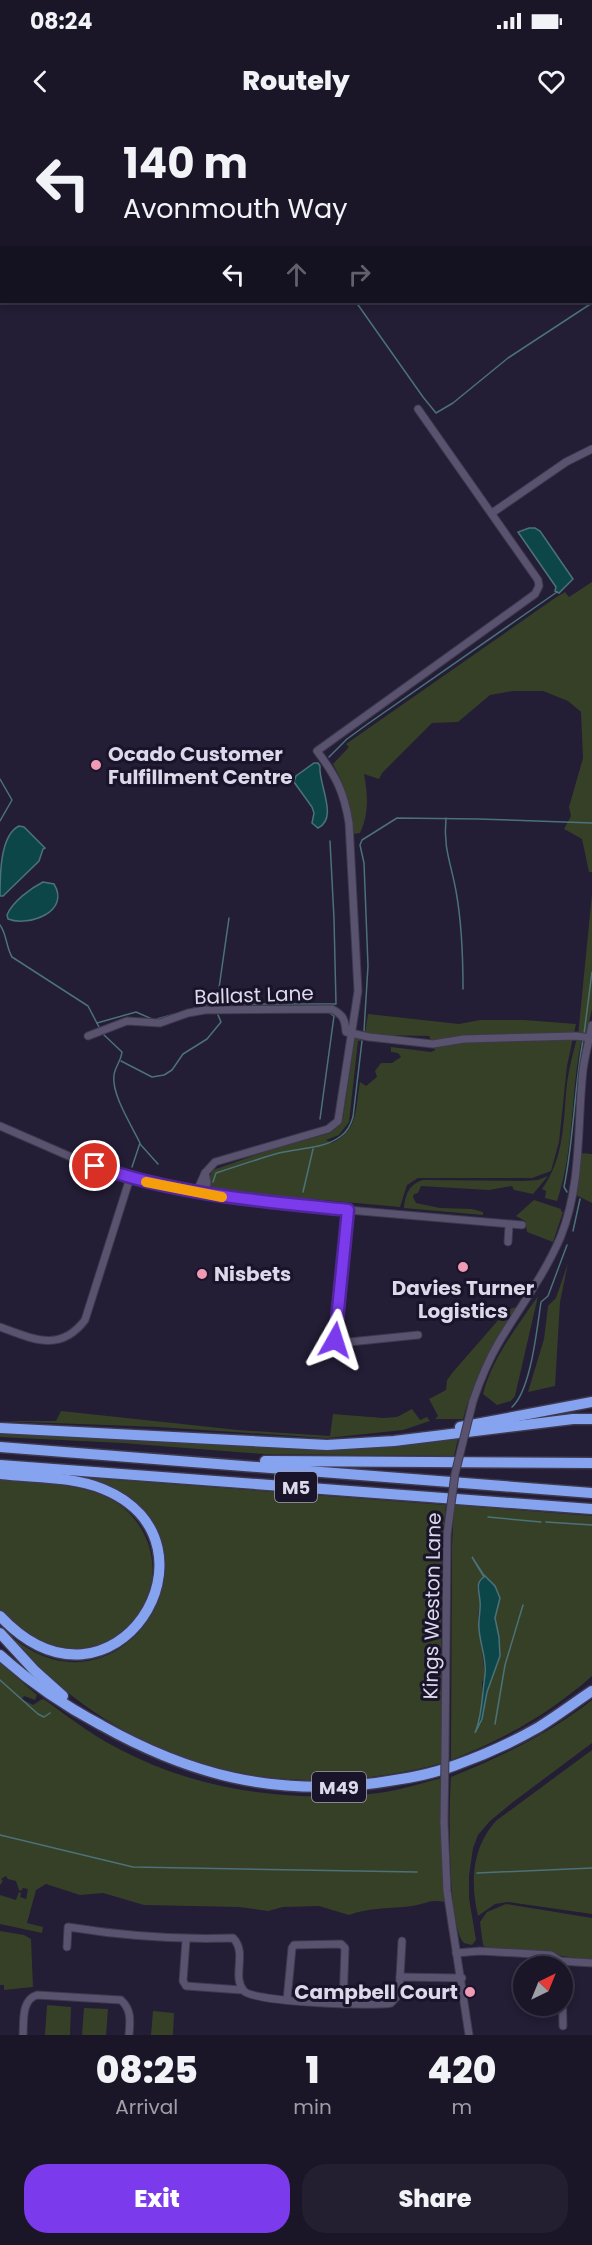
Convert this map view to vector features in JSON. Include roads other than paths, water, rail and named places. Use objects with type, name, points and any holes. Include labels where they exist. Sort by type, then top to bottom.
[{"type":"highway","points":[[394,1441],[592,1402]]},
{"type":"highway","name":"M5","points":[[0,1428],[170,1435],[293,1445],[394,1441],[573,1419],[592,1419]]},
{"type":"highway","name":"M5","points":[[0,1447],[592,1493]]},
{"type":"highway","points":[[199,1461],[592,1463]]},
{"type":"highway","name":"M5","points":[[0,1465],[592,1509]]},
{"type":"highway","points":[[0,1474],[80,1482],[116,1495],[138,1513],[150,1529],[159,1565],[156,1593],[144,1618],[121,1640],[101,1650],[71,1654],[44,1648],[19,1634],[0,1616]]},
{"type":"highway","points":[[0,1633],[34,1670],[99,1724]]},
{"type":"highway","name":"M49","points":[[0,1655],[64,1704],[130,1742],[173,1761],[220,1775],[269,1785],[341,1787],[406,1779],[455,1766],[541,1726],[573,1704],[592,1685]]},
{"type":"highway","points":[[573,1704],[592,1692]]},
{"type":"street","points":[[196,1193],[210,1166],[220,1160],[328,1129],[338,1121],[358,991],[349,823],[338,779],[317,751],[535,594],[539,586],[538,580],[418,409]]},
{"type":"street","points":[[492,513],[566,462],[592,449]]},
{"type":"street","name":"Ballast Lane","points":[[88,1036],[127,1021],[160,1023],[196,1011],[233,1008],[332,1009],[342,1015],[346,1032],[352,1033]]},
{"type":"street","name":"Kings Weston Lane","points":[[469,2035],[447,1891],[444,1822],[447,1535],[455,1474],[473,1401],[483,1373],[498,1343],[541,1276],[561,1234],[572,1199],[577,1164],[583,1068],[592,1025]]},
{"type":"street","points":[[352,1033],[433,1044],[464,1039],[576,1036],[590,1038]]},
{"type":"street","points":[[0,1126],[78,1160],[130,1178],[196,1193],[348,1210],[522,1225]]},
{"type":"street","points":[[205,1173],[206,1194]]},
{"type":"street","points":[[0,1328],[53,1341],[67,1337],[79,1328],[85,1320],[130,1178]]},
{"type":"street","points":[[335,1340],[348,1210]]},
{"type":"street","points":[[508,1242],[509,1225]]},
{"type":"street","points":[[323,1339],[349,1342],[418,1335]]},
{"type":"street","points":[[67,1947],[68,1927],[117,1935],[186,1940],[232,1938],[240,1949],[239,1982],[242,1990]]},
{"type":"street","points":[[186,1940],[183,1981],[186,1986],[242,1990],[248,1994],[287,2000],[343,2004],[391,2003],[399,1994],[402,1941]]},
{"type":"street","points":[[287,2000],[294,1945],[341,1944],[345,1948],[343,2004]]},
{"type":"street","points":[[456,1953],[480,1951],[552,1956]]},
{"type":"street","points":[[573,1964],[592,1963]]},
{"type":"street","points":[[400,1977],[462,1978]]},
{"type":"street","points":[[23,2035],[25,2007],[36,1995],[121,2000],[130,2014],[129,2035]]},
{"type":"street","points":[[563,2016],[563,2026]]},
{"type":"waterway","points":[[357,303],[436,413],[453,403],[508,358],[592,303]]},
{"type":"waterway","points":[[329,757],[347,739],[369,723],[557,592]]},
{"type":"waterway","points":[[0,779],[12,800],[0,821]]},
{"type":"waterway","points":[[364,1031],[368,966],[364,863],[360,845],[362,840],[397,818],[592,823]]},
{"type":"waterway","points":[[446,818],[447,847],[461,928],[463,989]]},
{"type":"waterway","points":[[225,1003],[336,1004],[330,841]]},
{"type":"waterway","points":[[194,1008],[217,1002],[229,918]]},
{"type":"waterway","points":[[0,925],[12,957],[88,1006],[99,1027]]},
{"type":"waterway","points":[[584,1034],[592,972]]},
{"type":"waterway","points":[[97,1023],[136,1012],[152,1019]]},
{"type":"waterway","points":[[320,1119],[334,1016],[328,1012]]},
{"type":"waterway","points":[[157,1019],[175,1014]]},
{"type":"waterway","points":[[121,1061],[152,1077],[164,1075],[172,1070],[183,1054],[207,1039],[221,1022],[218,1015]]},
{"type":"waterway","points":[[103,1034],[122,1052],[114,1083],[127,1119],[140,1143],[132,1167]]},
{"type":"waterway","points":[[567,1192],[564,1187],[583,1040]]},
{"type":"waterway","points":[[213,1182],[216,1173],[279,1153],[327,1143],[343,1134],[353,1117],[362,1041]]},
{"type":"waterway","points":[[140,1144],[158,1164]]},
{"type":"waterway","points":[[303,1192],[313,1149]]},
{"type":"waterway","points":[[573,1231],[580,1199]]},
{"type":"waterway","points":[[512,1407],[519,1399],[528,1373],[541,1302],[548,1296],[567,1245]]},
{"type":"waterway","points":[[488,1517],[541,1522]]},
{"type":"waterway","points":[[546,1522],[592,1525]]},
{"type":"waterway","points":[[495,1724],[505,1665],[523,1605]]},
{"type":"waterway","points":[[0,1680],[38,1714],[44,1717],[50,1713]]},
{"type":"waterway","points":[[0,1835],[133,1867],[417,1872]]},
{"type":"waterway","points":[[477,1873],[592,1868]]},
{"type":"place","name":"Ocado Customer Fulfillment Centre","points":[[96,765]]},
{"type":"place","name":"Davies Turner Logistics","points":[[463,1267]]},
{"type":"place","name":"Nisbets","points":[[202,1274]]},
{"type":"place","name":"Campbell Court","points":[[470,1992]]}]
